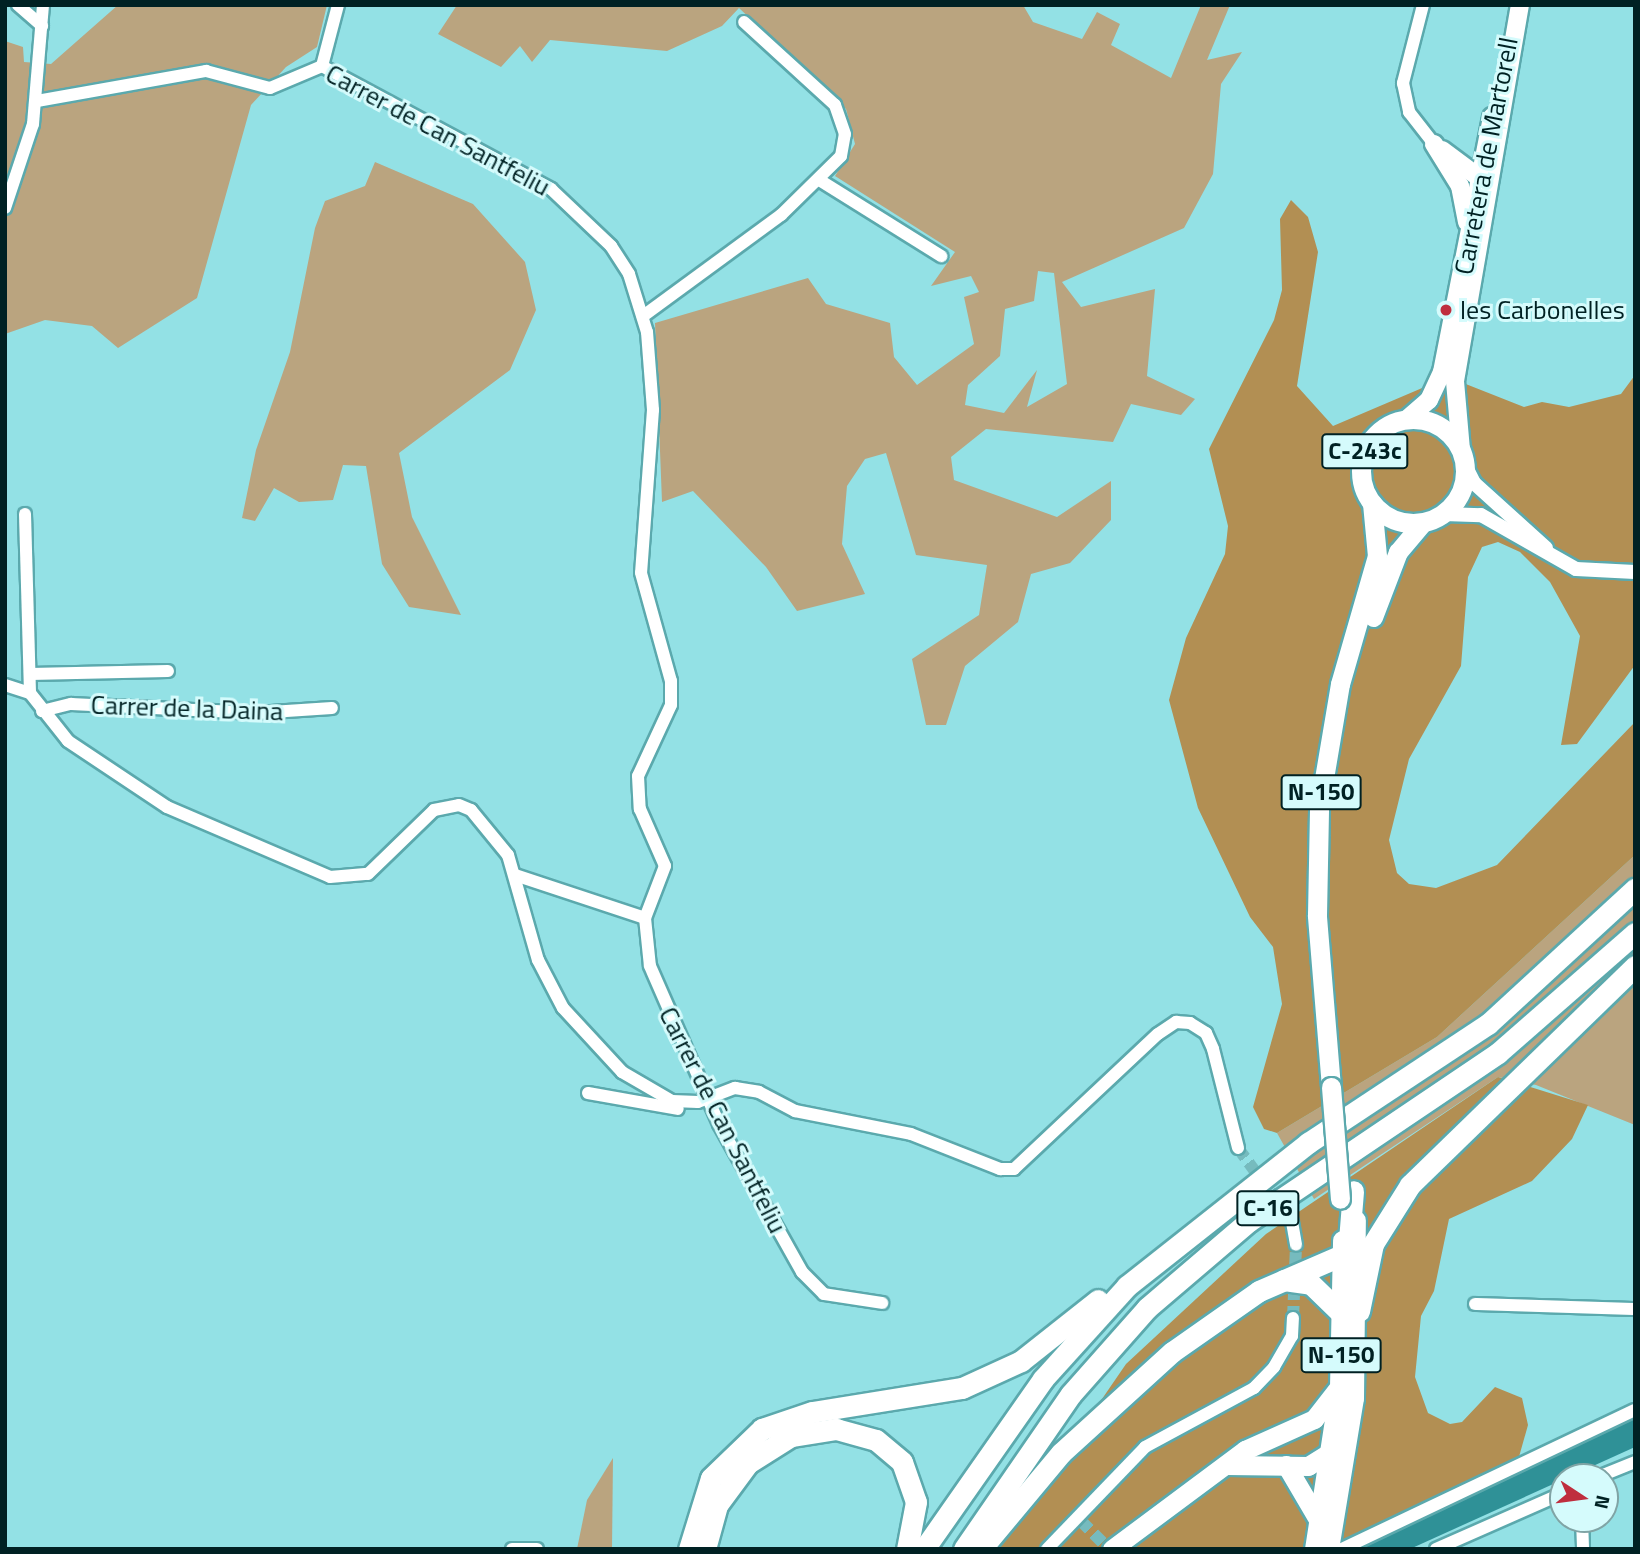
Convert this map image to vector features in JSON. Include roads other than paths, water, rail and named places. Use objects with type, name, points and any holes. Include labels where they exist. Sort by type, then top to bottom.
[{"type":"highway","name":"C-16","points":[[924,1549],[1043,1379],[1167,1250],[1308,1143],[1488,1024],[1635,889]]},
{"type":"highway","name":"C-16","points":[[964,1549],[1063,1405],[1147,1308],[1249,1221],[1498,1053],[1635,933]]},
{"type":"highway","points":[[1282,1280],[1311,1283],[1350,1312],[1373,1244],[1410,1185],[1635,966]]},
{"type":"highway","points":[[981,1549],[1107,1408],[1172,1352],[1282,1280],[1342,1255],[1349,1240],[1347,1195]]},
{"type":"highway","points":[[689,1549],[711,1478],[762,1429],[812,1412],[929,1396],[993,1376],[1167,1250]]},
{"type":"highway","points":[[705,1549],[717,1505],[748,1463],[791,1436],[836,1429],[876,1440],[902,1462],[916,1502],[907,1549]]},
{"type":"main road","name":"Carretera de Martorell","points":[[1407,419],[1429,400],[1442,372],[1489,134],[1520,5]]},
{"type":"main road","name":"Carretera de Martorell","points":[[1463,458],[1455,381],[1487,210],[1520,5]]},
{"type":"main road","points":[[1455,160],[1476,152],[1489,134]]},
{"type":"main road","points":[[1434,144],[1455,160],[1481,173],[1487,210]]},
{"type":"main road","points":[[1434,144],[1460,186],[1467,240]]},
{"type":"main road","name":"C-243c","points":[[1422,523],[1396,521],[1371,503],[1362,480],[1366,448],[1383,428],[1407,419],[1442,427],[1463,458],[1463,489],[1444,514]]},
{"type":"main road","name":"N-150","points":[[1337,1084],[1319,963],[1317,837],[1337,697],[1377,556],[1371,503]]},
{"type":"main road","points":[[1422,523],[1444,514]]},
{"type":"main road","name":"N-150","points":[[1325,1542],[1339,1499],[1350,1312],[1347,1195],[1337,1084],[1328,892],[1337,756],[1351,684],[1389,572],[1422,523]]},
{"type":"main road","name":"N-150","points":[[1342,1255],[1350,1312]]},
{"type":"main road","points":[[1112,1549],[1224,1466],[1322,1413],[1347,1392]]},
{"type":"main road","points":[[1325,1542],[1332,1454],[1347,1392]]},
{"type":"main road","points":[[1289,1432],[1311,1435],[1332,1454],[1339,1499]]},
{"type":"main road","points":[[1224,1466],[1320,1464],[1332,1454]]},
{"type":"main road","points":[[1286,1465],[1325,1542]]},
{"type":"street","points":[[18,5],[42,26]]},
{"type":"street","points":[[5,208],[37,101],[43,5]]},
{"type":"street","points":[[322,66],[338,5]]},
{"type":"street","points":[[1423,5],[1403,83],[1409,112],[1434,144]]},
{"type":"street","points":[[643,316],[821,181],[841,156],[840,113],[744,22]]},
{"type":"street","name":"Carrer de Can Santfeliu","points":[[37,101],[206,71],[270,88],[322,66],[551,188],[611,246],[643,316],[653,410],[641,573],[672,696],[638,776],[640,809],[665,866],[645,918],[660,998],[708,1097],[812,1284],[824,1294],[882,1303]]},
{"type":"street","points":[[821,181],[941,256]]},
{"type":"street","name":"C-243c","points":[[1463,458],[1474,483],[1543,543],[1551,559]]},
{"type":"street","points":[[25,514],[30,693],[68,741],[167,807],[330,877],[368,874],[434,810],[459,805],[494,834],[515,875],[538,961],[563,1008],[622,1072],[688,1104]]},
{"type":"street","points":[[1444,514],[1481,515],[1551,559],[1576,569],[1635,572]]},
{"type":"street","points":[[30,674],[168,671]]},
{"type":"street","points":[[5,685],[30,693]]},
{"type":"street","name":"Carrer de la Daina","points":[[43,711],[71,704],[256,713],[332,708]]},
{"type":"street","points":[[515,875],[645,918]]},
{"type":"street","points":[[588,1093],[678,1109],[735,1088],[759,1092],[795,1111],[911,1134],[1000,1169],[1014,1169],[1165,1029],[1190,1023],[1206,1033],[1213,1049],[1238,1147]]},
{"type":"street","points":[[1292,1222],[1296,1245]]},
{"type":"street","points":[[1475,1304],[1635,1309]]},
{"type":"street","points":[[1047,1549],[1145,1447],[1254,1388],[1274,1367],[1292,1336],[1293,1318]]},
{"type":"street","points":[[1325,1542],[1635,1410]]},
{"type":"street","points":[[1436,1549],[1549,1499]]},
{"type":"street","points":[[512,1549],[537,1549]]},
{"type":"water","points":[[1635,1418],[1635,1447],[1600,1463],[1549,1463],[1549,1486],[1410,1549],[1359,1549]]},
{"type":"tunnel","points":[[1238,1148],[1292,1222]]},
{"type":"tunnel","points":[[1293,1318],[1296,1245]]},
{"type":"tunnel","points":[[1081,1521],[1109,1549]]},
{"type":"place","name":"les Carbonelles","points":[[1446,310]]}]
